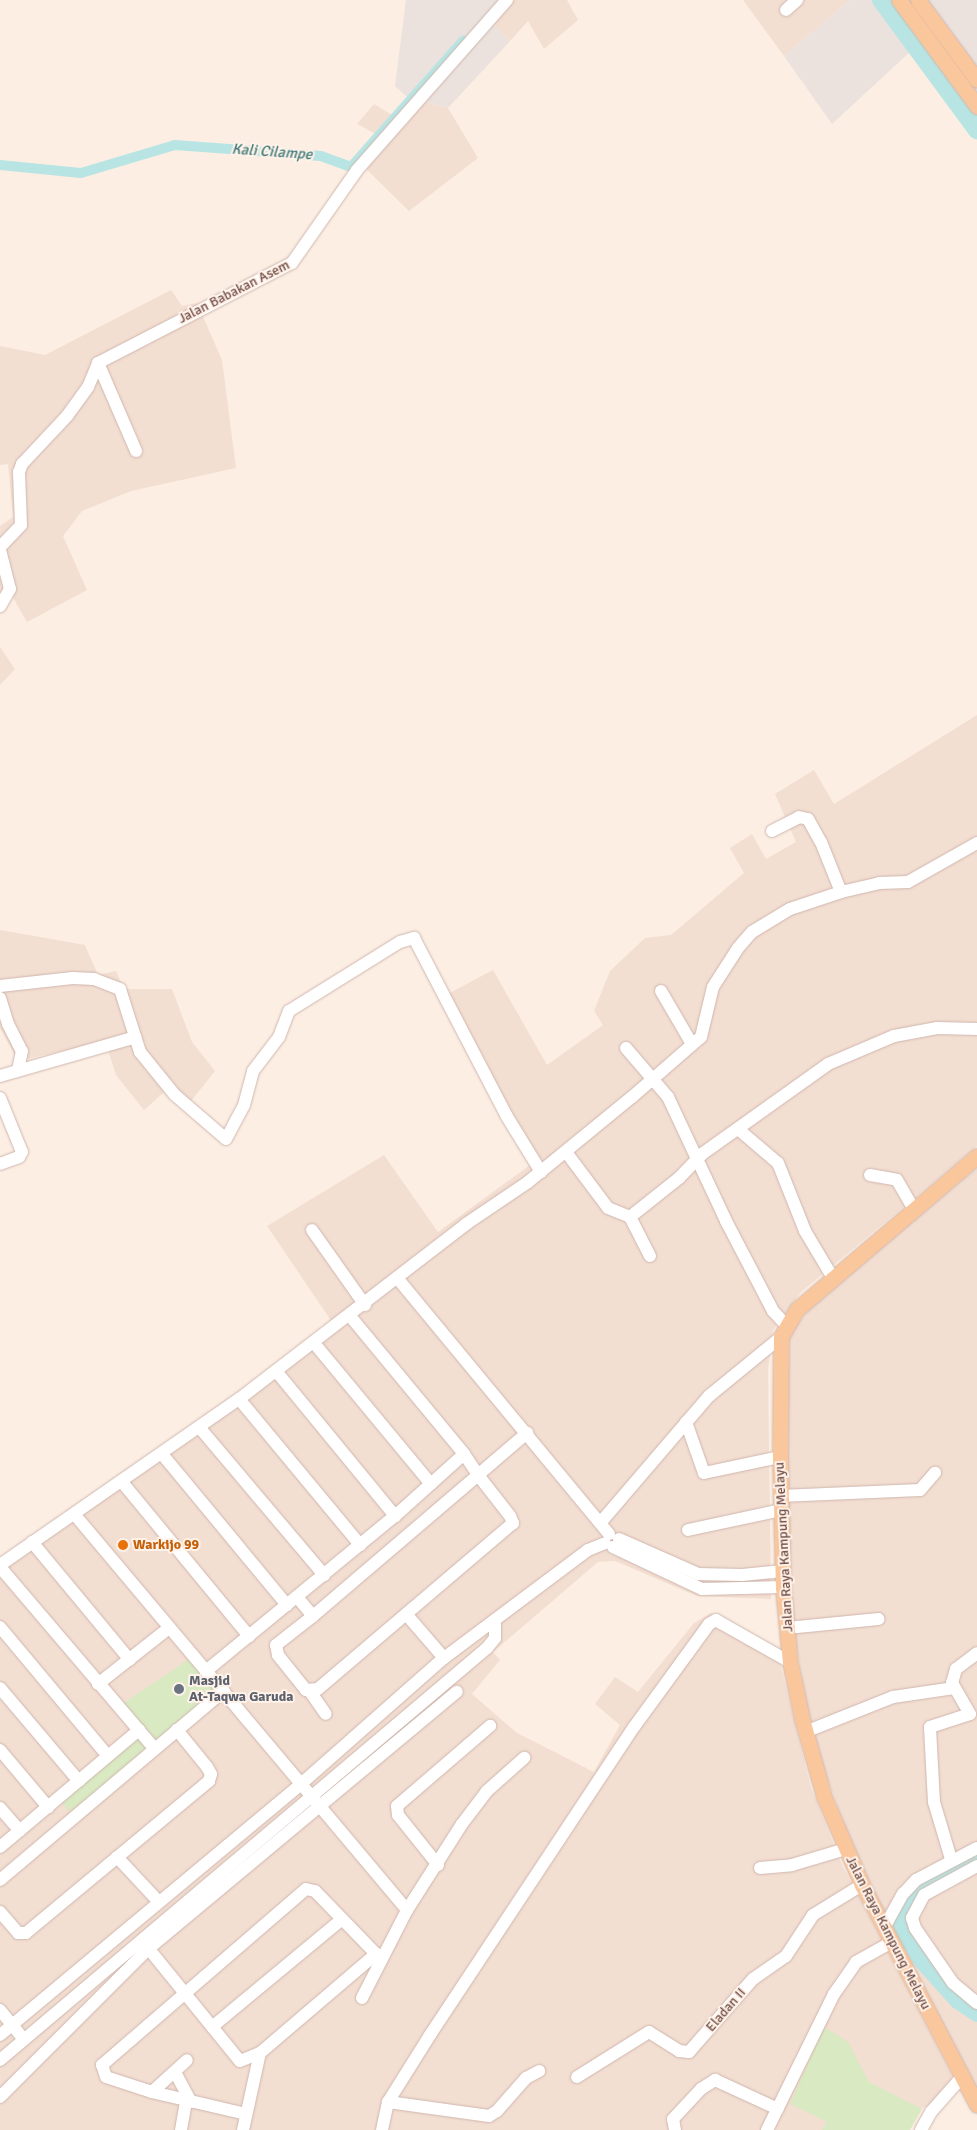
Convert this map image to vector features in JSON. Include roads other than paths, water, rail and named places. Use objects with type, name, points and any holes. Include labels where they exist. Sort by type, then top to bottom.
[{"type":"main road","points":[[899,0],[977,106]]},
{"type":"main road","points":[[918,0],[977,80]]},
{"type":"main road","points":[[784,1331],[796,1309],[977,1156]]},
{"type":"main road","name":"Jalan Raya Kampung Melayu","points":[[784,1331],[780,1457],[783,1587],[790,1662],[805,1732],[824,1797],[862,1885],[977,2105]]},
{"type":"street","name":"Jalan Babakan Asem","points":[[98,363],[292,264],[357,170],[507,0]]},
{"type":"street","points":[[786,10],[797,0]]},
{"type":"street","points":[[98,363],[136,451]]},
{"type":"street","points":[[0,606],[10,589],[0,548],[21,525],[19,472],[22,464],[67,416],[88,387],[98,363]]},
{"type":"street","points":[[772,831],[799,817],[808,819],[821,842],[841,892]]},
{"type":"street","points":[[155,1749],[0,1566],[239,1399],[398,1279],[466,1224],[566,1152],[692,1044],[702,1033],[713,987],[738,948],[752,932],[790,909],[841,892],[880,883],[908,882],[977,843]]},
{"type":"street","points":[[0,986],[73,978],[94,979],[107,983],[124,994],[140,1052],[174,1095],[226,1139],[244,1105],[253,1071],[279,1037],[289,1012],[400,942],[414,938],[506,1115],[540,1172]]},
{"type":"street","points":[[661,990],[692,1044]]},
{"type":"street","points":[[0,998],[8,1024],[22,1051],[18,1070]]},
{"type":"street","points":[[630,1217],[697,1160],[828,1064],[880,1040],[937,1028],[977,1029]]},
{"type":"street","points":[[0,1076],[63,1060],[136,1037]]},
{"type":"street","points":[[601,1522],[709,1396],[784,1331],[697,1160],[668,1097],[626,1048]]},
{"type":"street","points":[[0,1098],[22,1152],[19,1157],[0,1164]]},
{"type":"street","points":[[738,1129],[778,1163],[805,1231],[833,1278]]},
{"type":"street","points":[[566,1152],[608,1208],[630,1217],[650,1256]]},
{"type":"street","points":[[870,1175],[898,1180],[914,1209]]},
{"type":"street","points":[[312,1230],[365,1304]]},
{"type":"street","points":[[398,1279],[601,1522],[612,1541],[702,1588],[783,1587]]},
{"type":"street","points":[[309,1690],[318,1688],[511,1526],[510,1516],[464,1454],[350,1316]]},
{"type":"street","points":[[314,1343],[431,1484]]},
{"type":"street","points":[[276,1371],[394,1516]]},
{"type":"street","points":[[239,1399],[360,1545]]},
{"type":"street","points":[[686,1422],[704,1473],[780,1457]]},
{"type":"street","points":[[199,1427],[324,1575]]},
{"type":"street","points":[[326,1714],[275,1649],[527,1433]]},
{"type":"street","points":[[162,1454],[287,1606]]},
{"type":"street","points":[[206,1671],[360,1545],[464,1454]]},
{"type":"street","points":[[688,1530],[780,1503],[920,1490],[935,1473]]},
{"type":"street","points":[[122,1482],[249,1636]]},
{"type":"street","points":[[75,1515],[169,1628],[302,1782],[316,1802],[407,1910]]},
{"type":"street","points":[[0,2035],[302,1782],[444,1658],[495,1623],[588,1550],[612,1541],[698,1574],[742,1576],[783,1571]]},
{"type":"street","points":[[32,1542],[130,1660]]},
{"type":"street","points":[[297,1597],[313,1616]]},
{"type":"street","points":[[406,1614],[444,1658]]},
{"type":"street","points":[[787,1628],[879,1619]]},
{"type":"street","points":[[382,2130],[388,2102],[599,1779],[709,1624],[713,1620],[721,1623],[790,1662]]},
{"type":"street","points":[[316,1802],[487,1648],[495,1638],[495,1623]]},
{"type":"street","points":[[0,1627],[108,1756]]},
{"type":"street","points":[[98,1684],[169,1628]]},
{"type":"street","points":[[951,1859],[934,1802],[930,1731],[932,1724],[970,1714],[952,1683],[956,1669],[977,1653]]},
{"type":"street","points":[[0,1688],[79,1781]]},
{"type":"street","points":[[805,1732],[893,1697],[954,1688]]},
{"type":"street","points":[[0,1880],[224,1691]]},
{"type":"street","points":[[0,2060],[145,1944],[316,1802],[456,1692]]},
{"type":"street","points":[[438,1864],[398,1815],[397,1806],[490,1726]]},
{"type":"street","points":[[0,1847],[139,1730]]},
{"type":"street","points":[[0,1912],[18,1933],[26,1933],[211,1778],[207,1767],[176,1730]]},
{"type":"street","points":[[0,1750],[48,1807]]},
{"type":"street","points":[[362,1998],[379,1956],[476,1803],[524,1758]]},
{"type":"street","points":[[0,1808],[20,1831]]},
{"type":"street","points":[[760,1868],[792,1865],[846,1849]]},
{"type":"street","points":[[885,1926],[908,1888],[951,1859],[976,1856]]},
{"type":"street","points":[[976,1856],[924,1895],[912,1918],[915,1928],[953,1983],[977,2003]]},
{"type":"street","points":[[116,1857],[158,1901]]},
{"type":"street","name":"Eladan II","points":[[577,2077],[649,2032],[679,2051],[689,2052],[753,1979],[786,1956],[813,1915],[862,1885]]},
{"type":"street","points":[[246,2114],[152,2092],[106,2076],[102,2065],[183,1993],[306,1889],[315,1891],[379,1956]]},
{"type":"street","points":[[212,2026],[342,1919]]},
{"type":"street","points":[[132,1924],[183,1993],[240,2061],[254,2084]]},
{"type":"street","points":[[767,2130],[845,1978],[860,1958],[892,1942]]},
{"type":"street","points":[[0,2097],[145,1944]]},
{"type":"street","points":[[240,2061],[260,2053],[379,1956]]},
{"type":"street","points":[[0,2010],[24,2040]]},
{"type":"street","points":[[243,2130],[260,2053]]},
{"type":"street","points":[[152,2092],[187,2060]]},
{"type":"street","points":[[388,2102],[489,2116],[497,2112],[526,2078],[538,2071]]},
{"type":"street","points":[[175,2072],[189,2102],[181,2130]]},
{"type":"street","points":[[921,2130],[931,2112],[962,2077]]},
{"type":"street","points":[[675,2130],[673,2119],[701,2089],[715,2080],[778,2109]]},
{"type":"waterway","points":[[881,0],[977,130]]},
{"type":"waterway","name":"Kali Cilampe","points":[[0,165],[81,173],[175,145],[321,156],[351,167],[463,41]]},
{"type":"waterway","points":[[977,1857],[948,1867],[906,1902],[899,1922],[922,1960],[958,2000],[977,2013]]},
{"type":"place","name":"Warkijo 99","points":[[123,1545]]},
{"type":"place","name":"Masjid At-Taqwa Garuda","points":[[179,1689]]}]
